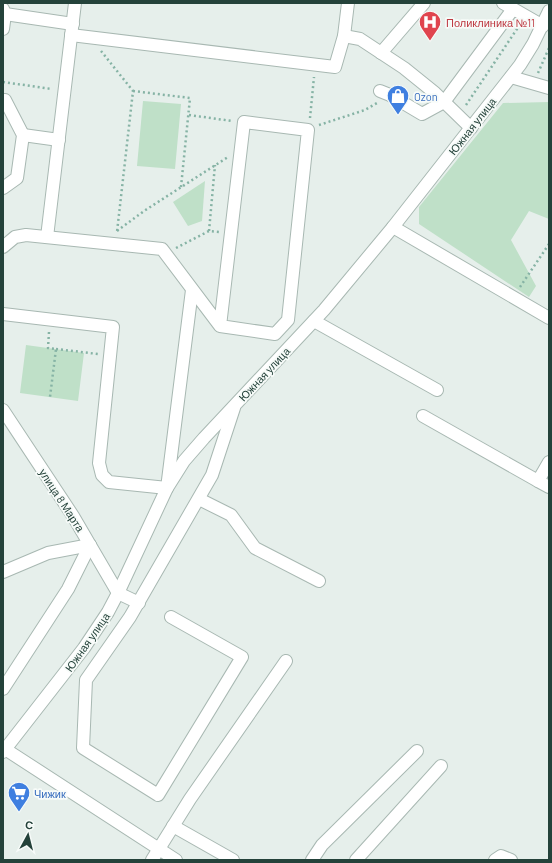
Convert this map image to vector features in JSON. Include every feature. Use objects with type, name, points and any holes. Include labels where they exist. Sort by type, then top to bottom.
[{"type":"street","points":[[47,237],[75,3]]},
{"type":"street","points":[[3,29],[4,11],[72,30],[89,37],[335,67],[344,36],[348,3]]},
{"type":"street","points":[[381,53],[424,3]]},
{"type":"street","points":[[385,93],[422,114],[444,102],[508,6],[542,26]]},
{"type":"street","name":"Южная улица","points":[[4,751],[84,648],[108,612],[167,488],[184,461],[314,321],[393,227],[511,77],[533,44],[549,11]]},
{"type":"street","points":[[344,36],[360,39],[410,73],[435,93],[470,128]]},
{"type":"street","points":[[511,77],[549,88]]},
{"type":"street","points":[[3,100],[5,100],[23,135],[17,178],[3,188]]},
{"type":"street","points":[[3,247],[15,237],[26,235],[162,249],[220,326],[275,334],[288,320],[308,130],[244,122],[220,326]]},
{"type":"street","points":[[23,135],[59,140]]},
{"type":"street","points":[[393,227],[549,318]]},
{"type":"street","points":[[3,314],[113,327],[99,463],[102,475],[109,482],[167,488],[192,290]]},
{"type":"street","points":[[314,321],[437,390]]},
{"type":"street","points":[[171,617],[242,657],[158,795],[83,748],[86,680],[139,603],[199,499],[212,475],[235,405]]},
{"type":"street","name":"улица 8 Марта","points":[[3,410],[73,516],[118,593]]},
{"type":"street","points":[[423,416],[549,487]]},
{"type":"street","points":[[538,481],[549,462]]},
{"type":"street","points":[[199,499],[230,515],[255,548],[319,581]]},
{"type":"street","points":[[3,572],[48,553],[90,545]]},
{"type":"street","points":[[3,689],[68,589],[90,545]]},
{"type":"street","points":[[118,593],[139,603]]},
{"type":"street","points":[[152,860],[190,799],[286,661]]},
{"type":"street","points":[[4,751],[176,860]]},
{"type":"street","points":[[312,860],[322,845],[417,751]]},
{"type":"street","points":[[356,860],[442,766]]},
{"type":"street","points":[[173,826],[232,860]]},
{"type":"street","points":[[495,860],[501,856],[511,860]]},
{"type":"path","points":[[459,116],[525,16]]},
{"type":"path","points":[[89,37],[133,91],[190,98],[181,187]]},
{"type":"path","points":[[533,83],[549,48]]},
{"type":"path","points":[[316,64],[308,130],[327,122],[366,110],[385,93]]},
{"type":"path","points":[[3,82],[65,91]]},
{"type":"path","points":[[115,244],[133,91]]},
{"type":"path","points":[[189,115],[244,122]]},
{"type":"path","points":[[117,231],[144,211],[240,148]]},
{"type":"path","points":[[209,231],[215,165]]},
{"type":"path","points":[[164,253],[209,231],[230,233]]},
{"type":"path","points":[[513,297],[549,244]]},
{"type":"path","points":[[51,320],[48,348],[110,356]]},
{"type":"path","points":[[50,397],[56,349]]},
{"type":"green space","points":[[143,101],[181,104],[175,169],[137,166]]},
{"type":"green space","points":[[549,102],[549,219],[529,211],[511,240],[536,286],[529,297],[419,224],[419,207],[503,103]]},
{"type":"green space","points":[[205,181],[202,221],[188,226],[173,202]]},
{"type":"green space","points":[[26,345],[84,353],[78,401],[20,393]]},
{"type":"place","name":"Поликлиника №11","points":[[430,42]]},
{"type":"place","name":"Ozon","points":[[398,116]]},
{"type":"place","name":"Чижик","points":[[19,812]]}]
